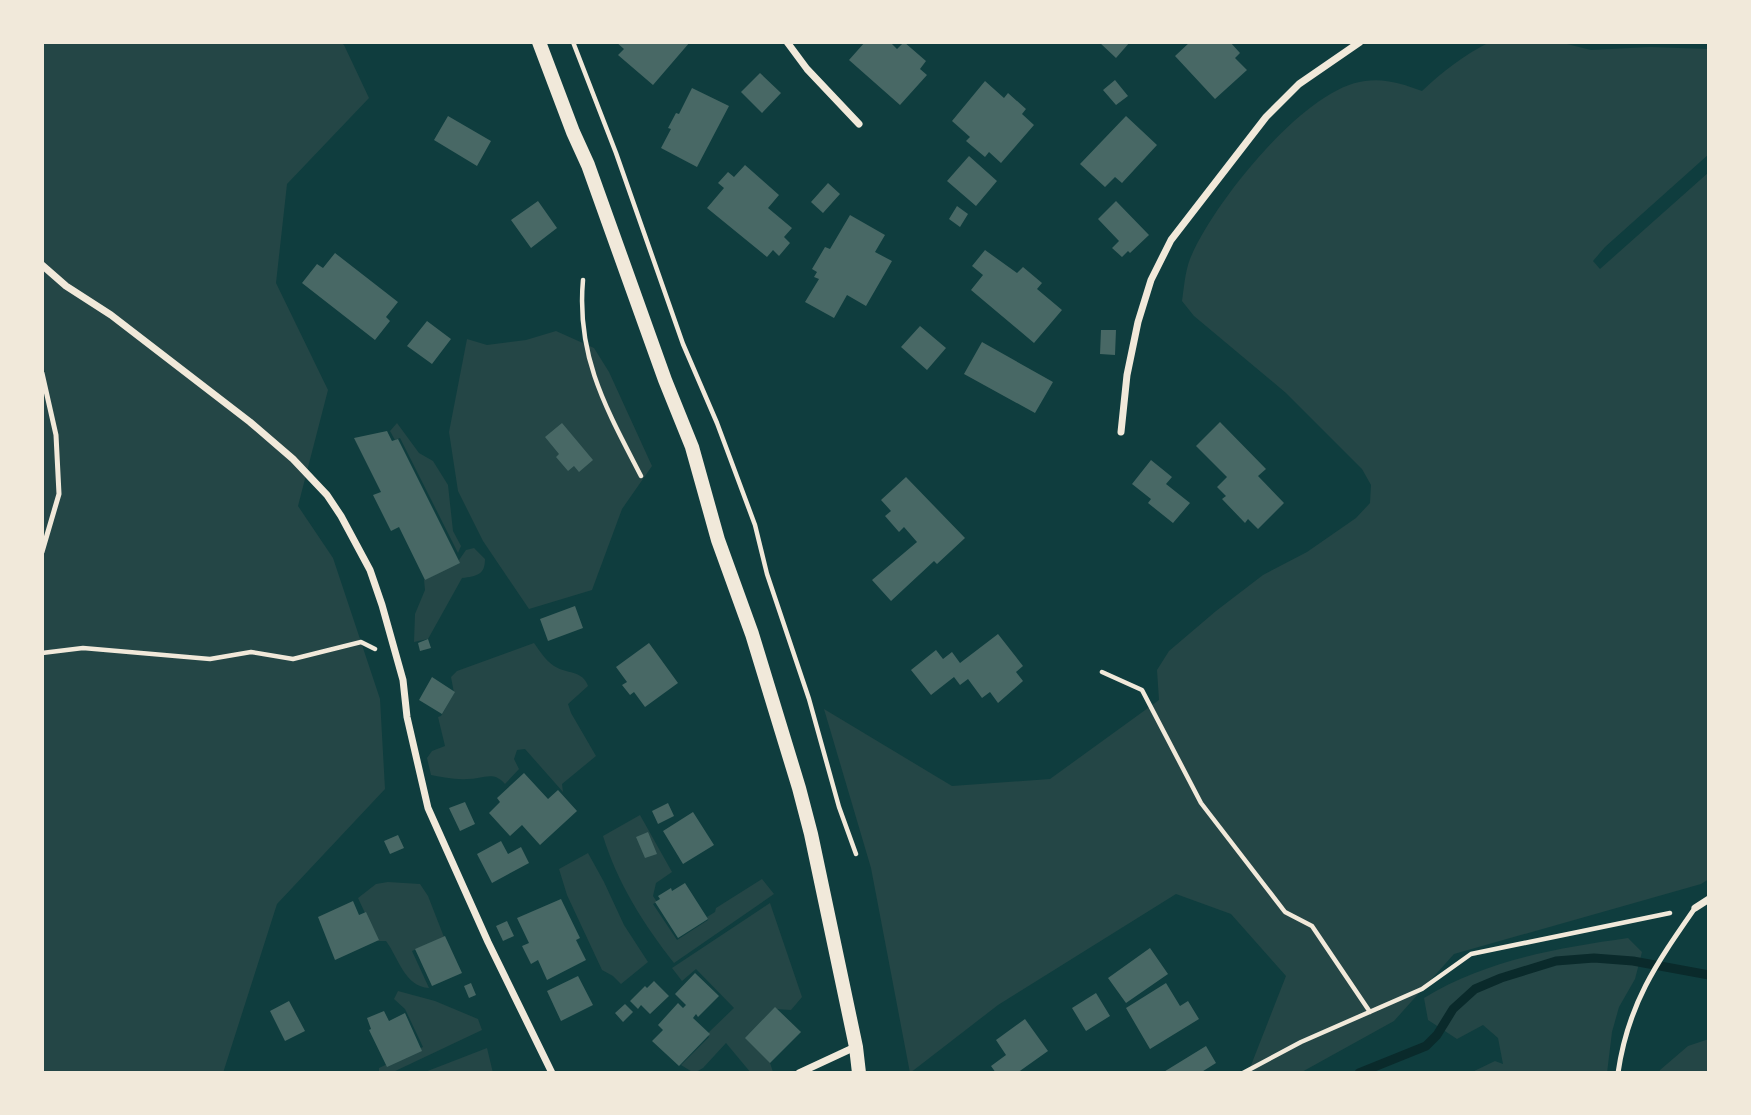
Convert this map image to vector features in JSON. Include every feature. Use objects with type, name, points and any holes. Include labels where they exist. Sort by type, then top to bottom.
[{"type":"main road","points":[[539,42],[593,177],[665,380],[692,447],[718,540],[752,634],[811,834],[856,1047],[859,1073]]},
{"type":"street","points":[[787,42],[807,69],[859,124]]},
{"type":"street","points":[[1121,432],[1127,375],[1138,323],[1151,280],[1171,240],[1266,117],[1299,84],[1360,42]]},
{"type":"street","points":[[42,265],[66,286],[111,315],[250,422],[293,459],[327,495],[341,516],[370,570],[397,659],[403,680],[407,718],[428,808],[488,942],[552,1073]]},
{"type":"street","points":[[1695,908],[1709,899]]},
{"type":"street","points":[[799,1073],[856,1047]]},
{"type":"lane","points":[[42,373],[56,435],[59,494],[42,552]]},
{"type":"lane","points":[[1618,1073],[1622,1042],[1643,987],[1695,908]]},
{"type":"path","points":[[573,42],[616,153],[683,344],[717,423],[755,525],[767,574],[809,699],[839,807],[856,854]]},
{"type":"path","points":[[583,280],[584,340],[592,374],[641,476]]},
{"type":"path","points":[[42,653],[83,648],[210,659],[251,652],[293,659],[361,642],[397,659]]},
{"type":"path","points":[[1102,672],[1142,690],[1201,803],[1285,912],[1312,926],[1370,1012]]},
{"type":"path","points":[[1243,1073],[1301,1042],[1422,989],[1471,954],[1695,908]]},
{"type":"shaded area","points":[[42,42],[340,42],[344,45],[369,98],[287,184],[276,283],[328,390],[298,506],[333,558],[380,699],[385,789],[277,904],[223,1073],[42,1073]]},
{"type":"shaded area","points":[[1490,42],[1559,42],[1591,50],[1650,47],[1709,49],[1709,154],[1605,247],[1593,261],[1600,269],[1709,172],[1709,879],[1701,884],[1454,954],[1394,1021],[1300,1073],[1248,1073],[1286,976],[1231,914],[1176,894],[998,1005],[910,1073],[871,868],[824,709],[952,786],[1050,779],[1159,700],[1157,670],[1169,651],[1263,575],[1307,552],[1356,518],[1370,503],[1371,485],[1362,469],[1286,393],[1194,316],[1182,301],[1188,264],[1201,236],[1239,181],[1263,152],[1315,104],[1341,88],[1372,80],[1401,84],[1422,91],[1454,64]]},
{"type":"shaded area","points":[[556,331],[594,348],[609,372],[652,466],[622,509],[592,590],[529,609],[483,541],[458,491],[449,432],[467,339],[487,345],[526,340]]},
{"type":"shaded area","points":[[397,423],[419,453],[433,461],[448,485],[453,531],[461,546],[458,553],[400,438],[395,440],[390,431]]},
{"type":"shaded area","points":[[474,548],[485,559],[482,572],[462,578],[428,639],[414,642],[415,614],[425,590],[424,580],[457,563],[466,550]]},
{"type":"shaded area","points":[[534,643],[554,666],[586,681],[588,686],[568,704],[596,756],[562,784],[563,792],[525,749],[517,750],[514,759],[519,769],[505,784],[492,776],[462,779],[431,775],[427,758],[432,751],[445,746],[438,717],[454,693],[451,677],[457,671]]},
{"type":"shaded area","points":[[640,815],[672,872],[656,883],[653,896],[657,902],[653,904],[677,940],[708,920],[707,917],[715,912],[716,908],[762,879],[774,894],[674,963],[632,902],[603,836]]},
{"type":"shaded area","points":[[588,853],[624,925],[648,962],[621,984],[602,970],[567,895],[559,869]]},
{"type":"shaded area","points":[[376,884],[420,884],[428,896],[444,937],[412,951],[429,988],[408,977],[386,941],[378,941],[358,898]]},
{"type":"shaded area","points":[[770,903],[802,997],[791,1010],[775,1009],[770,1063],[773,1072],[751,1073],[726,1043],[703,1068],[694,1073],[681,1065],[734,1008],[696,969],[682,981],[672,968]]},
{"type":"shaded area","points":[[1628,938],[1642,952],[1635,979],[1619,1007],[1612,1032],[1607,1073],[1470,1073],[1495,1061],[1503,1064],[1498,1038],[1483,1025],[1457,1039],[1428,1020],[1424,998],[1472,974],[1549,951]]},
{"type":"shaded area","points":[[398,991],[435,1001],[478,1019],[482,1030],[391,1073],[379,1073],[379,1068],[423,1047],[405,1009],[394,999]]},
{"type":"shaded area","points":[[1709,1039],[1709,1073],[1659,1073],[1688,1046]]},
{"type":"shaded area","points":[[487,1048],[493,1073],[424,1073],[425,1072]]},
{"type":"building","points":[[616,42],[690,42],[653,85],[618,55],[624,49]]},
{"type":"building","points":[[865,42],[890,42],[897,49],[904,42],[926,61],[920,69],[927,75],[900,105],[849,60]]},
{"type":"building","points":[[1099,42],[1130,42],[1116,58]]},
{"type":"building","points":[[1190,42],[1230,42],[1240,53],[1235,58],[1247,70],[1215,99],[1175,56]]},
{"type":"building","points":[[760,73],[781,93],[762,113],[741,92]]},
{"type":"building","points":[[1115,80],[1128,96],[1116,105],[1103,90]]},
{"type":"building","points":[[985,81],[1004,98],[1008,93],[1026,109],[1022,114],[1034,125],[1001,163],[989,152],[985,157],[966,141],[970,137],[952,121]]},
{"type":"building","points":[[692,88],[729,106],[697,167],[661,148],[671,129],[668,128],[676,113],[679,114]]},
{"type":"building","points":[[448,116],[491,141],[477,166],[434,140]]},
{"type":"building","points":[[1126,116],[1157,145],[1122,183],[1115,177],[1105,187],[1080,164]]},
{"type":"building","points":[[969,156],[997,181],[976,206],[947,181]]},
{"type":"building","points":[[745,165],[779,195],[768,208],[792,228],[784,237],[790,243],[779,256],[773,250],[767,257],[707,208],[724,188],[718,183],[728,172],[734,177]]},
{"type":"building","points":[[828,183],[840,194],[823,213],[811,202]]},
{"type":"building","points":[[538,201],[557,228],[531,248],[511,220]]},
{"type":"building","points":[[1116,201],[1149,235],[1122,257],[1112,248],[1119,241],[1098,219]]},
{"type":"building","points":[[957,206],[968,214],[960,227],[949,219]]},
{"type":"building","points":[[850,215],[885,235],[875,252],[892,261],[866,306],[847,295],[834,318],[805,302],[819,279],[814,277],[817,272],[812,269],[825,247],[830,249]]},
{"type":"building","points":[[985,250],[1017,273],[1023,267],[1042,283],[1037,289],[1062,310],[1034,343],[971,290],[983,275],[972,266]]},
{"type":"building","points":[[335,253],[398,302],[386,317],[390,321],[375,340],[302,283],[317,264],[323,268]]},
{"type":"building","points":[[427,321],[451,339],[432,364],[407,346]]},
{"type":"building","points":[[920,326],[946,348],[927,370],[901,347]]},
{"type":"building","points":[[1101,330],[1116,330],[1115,355],[1100,354]]},
{"type":"building","points":[[982,342],[1053,382],[1035,413],[964,374]]},
{"type":"building","points":[[1220,422],[1266,469],[1258,476],[1284,503],[1258,529],[1248,519],[1245,523],[1222,499],[1226,496],[1217,487],[1227,477],[1196,446]]},
{"type":"building","points":[[562,423],[593,460],[579,472],[574,466],[568,471],[545,437]]},
{"type":"building","points":[[387,431],[392,441],[398,439],[460,563],[425,580],[399,527],[391,531],[373,495],[381,492],[354,438]]},
{"type":"building","points":[[1151,460],[1172,477],[1166,484],[1190,503],[1173,523],[1148,503],[1151,499],[1132,484]]},
{"type":"building","points":[[906,477],[965,538],[937,564],[934,561],[891,601],[872,580],[917,542],[904,527],[899,532],[885,516],[891,511],[881,500]]},
{"type":"building","points":[[575,606],[583,628],[548,641],[540,619]]},
{"type":"building","points":[[998,634],[1023,666],[1016,672],[1023,681],[998,703],[990,692],[982,698],[968,679],[960,685],[954,677],[931,695],[911,670],[936,650],[943,659],[952,652],[960,663]]},
{"type":"building","points":[[428,639],[431,648],[420,651],[418,643]]},
{"type":"building","points":[[649,643],[678,683],[645,707],[634,692],[630,695],[622,685],[627,682],[616,667]]},
{"type":"building","points":[[432,677],[455,692],[442,714],[419,700]]},
{"type":"building","points":[[524,773],[548,799],[558,790],[577,811],[540,845],[522,825],[510,836],[489,813],[500,802],[497,798]]},
{"type":"building","points":[[465,802],[475,824],[460,831],[449,808]]},
{"type":"building","points":[[668,803],[674,816],[658,824],[652,811]]},
{"type":"building","points":[[693,812],[714,845],[683,864],[663,831]]},
{"type":"building","points":[[648,832],[657,854],[645,858],[636,837]]},
{"type":"building","points":[[398,835],[404,848],[390,854],[384,841]]},
{"type":"building","points":[[501,841],[508,854],[521,847],[529,863],[492,883],[477,854]]},
{"type":"building","points":[[685,883],[708,919],[678,938],[655,902],[660,899],[658,896]]},
{"type":"building","points":[[561,899],[580,938],[576,940],[586,960],[547,980],[538,960],[531,964],[522,946],[529,943],[517,918]]},
{"type":"building","points":[[353,901],[359,915],[366,912],[379,940],[335,960],[318,917]]},
{"type":"building","points":[[507,921],[514,936],[503,941],[496,926]]},
{"type":"building","points":[[445,936],[462,973],[432,986],[415,949]]},
{"type":"building","points":[[1150,948],[1168,974],[1126,1003],[1108,978]]},
{"type":"building","points":[[695,973],[719,996],[698,1017],[696,1014],[693,1018],[710,1034],[679,1066],[652,1041],[663,1030],[658,1025],[678,1003],[683,1008],[686,1005],[675,994]]},
{"type":"building","points":[[578,976],[593,1005],[561,1021],[547,991]]},
{"type":"building","points":[[654,981],[669,996],[650,1014],[641,1005],[638,1009],[630,1001]]},
{"type":"building","points":[[471,983],[476,995],[469,998],[464,986]]},
{"type":"building","points":[[1166,983],[1180,1006],[1188,1001],[1199,1019],[1150,1049],[1126,1008]]},
{"type":"building","points":[[1096,993],[1110,1016],[1086,1031],[1072,1008]]},
{"type":"building","points":[[289,1001],[305,1031],[285,1041],[270,1011]]},
{"type":"building","points":[[625,1004],[633,1012],[623,1022],[615,1013]]},
{"type":"building","points":[[775,1007],[801,1032],[770,1063],[745,1038]]},
{"type":"building","points":[[384,1011],[389,1021],[405,1013],[422,1051],[387,1067],[369,1030],[371,1029],[367,1018]]},
{"type":"building","points":[[1025,1019],[1048,1051],[1017,1073],[996,1073],[991,1066],[1006,1055],[996,1040]]},
{"type":"building","points":[[1206,1046],[1216,1063],[1200,1073],[1162,1073]]},
{"type":"waterway","points":[[1359,1073],[1426,1046],[1437,1035],[1453,1009],[1475,989],[1556,961],[1594,958],[1633,961],[1709,975]]}]
